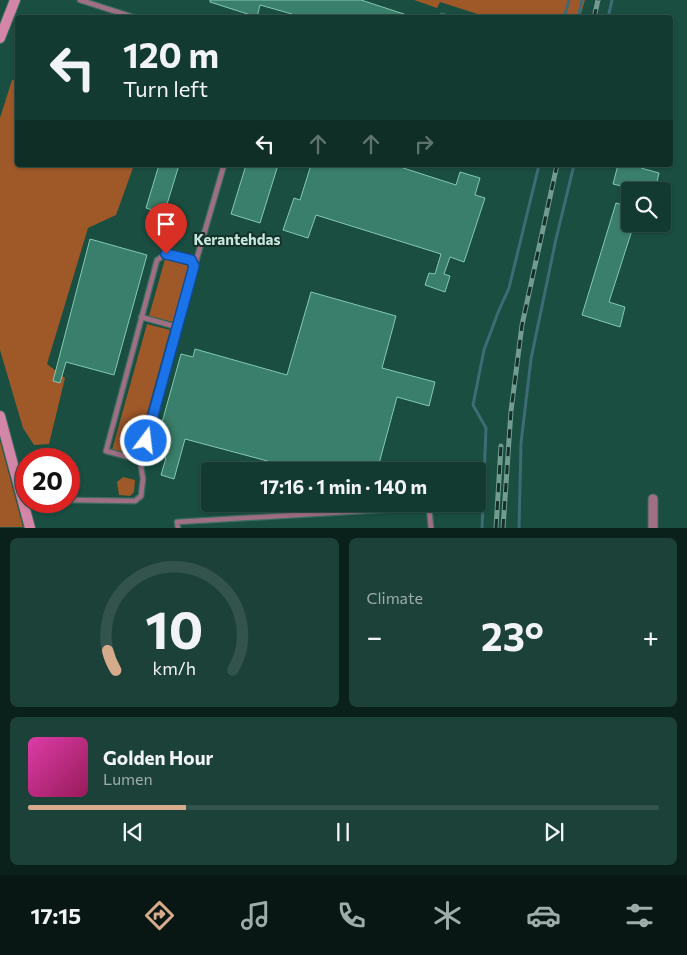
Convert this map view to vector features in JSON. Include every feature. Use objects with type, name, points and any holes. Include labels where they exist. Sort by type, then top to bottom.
[{"type":"street","points":[[0,38],[15,0]]},
{"type":"street","points":[[0,416],[15,467]]},
{"type":"street","points":[[653,528],[654,499]]},
{"type":"street","points":[[27,513],[30,528]]},
{"type":"lane","points":[[80,0],[127,15]]},
{"type":"lane","points":[[80,500],[135,501],[141,496],[140,460],[176,327],[223,167]]},
{"type":"lane","points":[[140,460],[106,451],[141,317],[157,260],[166,254],[191,260],[194,266]]},
{"type":"lane","points":[[141,317],[176,327]]},
{"type":"lane","points":[[178,528],[177,522],[429,507],[431,528]]},
{"type":"shaded area","points":[[414,0],[585,0],[581,15],[481,15],[440,2],[437,8]]},
{"type":"shaded area","points":[[12,80],[15,81],[15,167],[133,167],[116,215],[88,228],[47,364],[65,378],[49,444],[34,445],[23,428],[0,350],[0,118]]},
{"type":"shaded area","points":[[165,259],[189,266],[173,322],[149,316]]},
{"type":"shaded area","points":[[147,324],[170,330],[135,457],[112,450]]},
{"type":"shaded area","points":[[0,441],[15,497],[15,513],[19,513],[23,527],[0,527]]},
{"type":"shaded area","points":[[123,477],[135,480],[134,492],[130,496],[119,495],[117,482]]},
{"type":"building","points":[[210,0],[361,0],[407,15],[292,15],[260,5],[258,15],[251,15],[210,2]]},
{"type":"building","points":[[158,167],[178,167],[164,214],[146,208]]},
{"type":"building","points":[[245,167],[277,167],[260,223],[231,214]]},
{"type":"building","points":[[310,167],[400,167],[456,185],[460,172],[480,178],[475,195],[485,198],[464,262],[450,257],[444,274],[450,276],[445,292],[425,285],[429,273],[435,274],[441,254],[316,215],[308,238],[283,230],[294,198],[300,200]]},
{"type":"building","points":[[617,167],[641,167],[659,173],[657,182],[621,182],[621,186],[613,184]]},
{"type":"building","points":[[616,203],[621,204],[621,232],[631,232],[609,302],[625,307],[620,327],[582,315]]},
{"type":"building","points":[[90,239],[147,255],[114,375],[66,362],[60,383],[53,381]]},
{"type":"building","points":[[311,292],[396,316],[382,368],[435,382],[429,406],[397,397],[379,462],[271,462],[185,439],[174,479],[161,475],[166,458],[153,455],[181,354],[193,357],[195,349],[287,375]]},
{"type":"waterway","points":[[565,15],[569,0]]},
{"type":"waterway","points":[[579,15],[582,0]]},
{"type":"waterway","points":[[609,15],[612,0]]},
{"type":"waterway","points":[[482,528],[486,428],[473,405],[484,350],[509,288],[539,167]]},
{"type":"waterway","points":[[519,528],[521,443],[531,359],[556,239],[574,167]]},
{"type":"railway","points":[[595,15],[598,0]]},
{"type":"railway","points":[[503,528],[511,411],[522,325],[557,167]]},
{"type":"railway","points":[[496,528],[501,446]]},
{"type":"district","name":"Kerantehdas","points":[[237,240]]},
{"type":"route","points":[[146,441],[194,266],[191,260],[166,254]]}]
